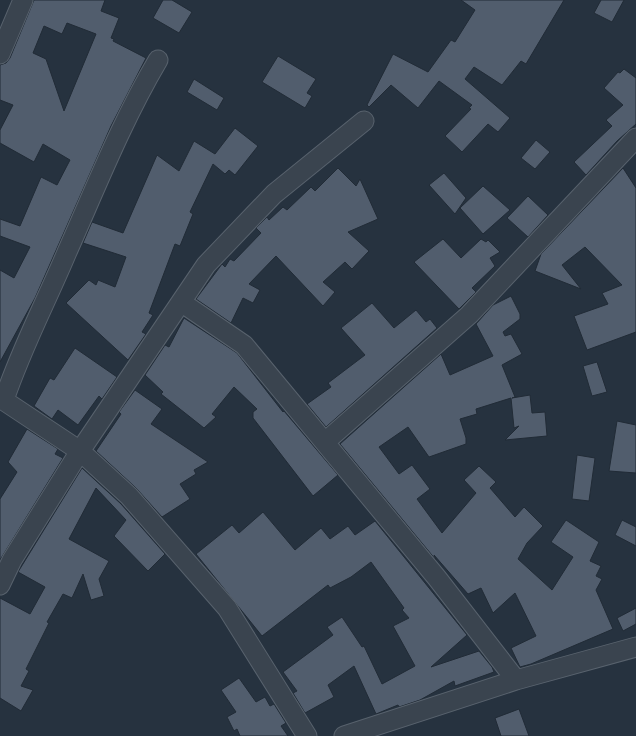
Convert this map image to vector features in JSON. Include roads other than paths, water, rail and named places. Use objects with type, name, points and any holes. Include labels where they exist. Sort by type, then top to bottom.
[{"type":"street","points":[[0,54],[23,0]]},
{"type":"street","points":[[158,60],[137,95],[123,125],[61,267],[36,318],[2,399],[80,451],[129,496],[227,608],[307,736]]},
{"type":"street","points":[[0,585],[12,560],[80,451],[206,265],[274,194],[364,121]]},
{"type":"street","points":[[326,442],[469,315],[636,138]]},
{"type":"street","points":[[181,302],[244,345],[326,442],[437,578],[516,680]]},
{"type":"street","points":[[344,736],[516,680],[636,647]]}]
